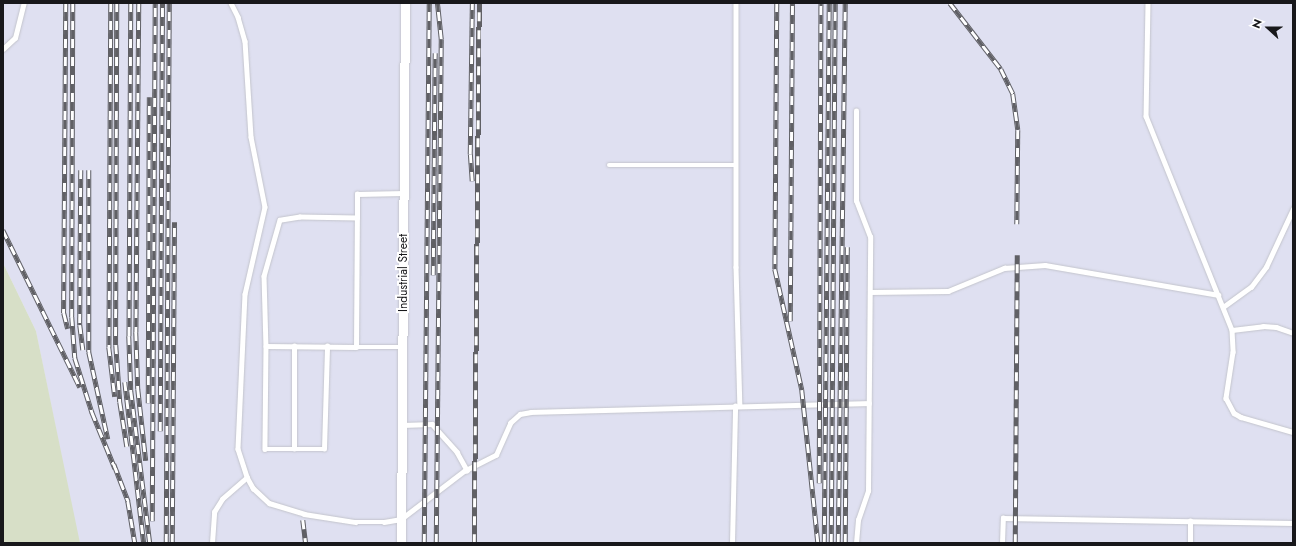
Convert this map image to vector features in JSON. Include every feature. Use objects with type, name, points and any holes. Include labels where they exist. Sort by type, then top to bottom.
[{"type":"street","name":"Industrial Street","points":[[401,543],[404,347],[405,3]]},
{"type":"lane","points":[[3,49],[16,38],[24,3]]},
{"type":"lane","points":[[231,3],[238,17],[245,41],[251,137],[265,207],[245,294],[241,343],[237,434],[238,449],[247,478],[260,495],[280,508],[355,522],[384,522],[401,519],[467,470],[496,455],[510,423],[520,414],[555,410],[869,403]]},
{"type":"lane","points":[[732,543],[738,406],[736,3]]},
{"type":"lane","points":[[1148,3],[1146,116],[1232,330],[1233,352],[1226,387],[1229,406],[1241,417],[1293,432]]},
{"type":"lane","points":[[856,111],[856,201],[870,237],[868,491],[858,520],[856,543]]},
{"type":"lane","points":[[609,165],[736,165]]},
{"type":"lane","points":[[356,347],[357,194],[404,193]]},
{"type":"lane","points":[[1223,308],[1251,287],[1266,267],[1293,209]]},
{"type":"lane","points":[[327,346],[324,449],[264,450],[266,346],[264,276],[280,220],[300,217],[357,218]]},
{"type":"lane","points":[[870,292],[948,291],[1004,268],[1017,265],[1046,265],[1218,295]]},
{"type":"lane","points":[[1232,330],[1263,326],[1276,327],[1293,333]]},
{"type":"lane","points":[[266,346],[404,347]]},
{"type":"lane","points":[[294,346],[294,449]]},
{"type":"lane","points":[[402,425],[432,424],[457,452],[467,470]]},
{"type":"lane","points":[[212,543],[214,512],[222,499],[247,478]]},
{"type":"lane","points":[[1002,543],[1003,518],[1293,522]]},
{"type":"lane","points":[[1190,521],[1190,543]]},
{"type":"shaded area","points":[[3,3],[1293,3],[1293,543],[79,543],[36,331],[3,263]]},
{"type":"green space","points":[[3,263],[36,331],[80,543],[3,543]]},
{"type":"railway","points":[[66,3],[64,313],[68,329]]},
{"type":"railway","points":[[73,3],[72,317],[75,358],[92,412],[115,468]]},
{"type":"railway","points":[[111,3],[109,347],[115,397]]},
{"type":"railway","points":[[117,3],[116,345],[120,402],[127,446]]},
{"type":"railway","points":[[131,3],[129,336],[131,391],[150,543]]},
{"type":"railway","points":[[139,3],[136,332],[138,389],[146,461]]},
{"type":"railway","points":[[152,521],[155,3]]},
{"type":"railway","points":[[160,431],[162,3]]},
{"type":"railway","points":[[166,543],[169,3]]},
{"type":"railway","points":[[424,543],[429,3]]},
{"type":"railway","points":[[436,543],[441,39],[437,3]]},
{"type":"railway","points":[[472,3],[470,154],[472,181]]},
{"type":"railway","points":[[474,543],[479,3]]},
{"type":"railway","points":[[777,3],[775,269],[802,390],[818,543]]},
{"type":"railway","points":[[790,321],[792,3]]},
{"type":"railway","points":[[819,483],[821,3]]},
{"type":"railway","points":[[824,543],[829,3]]},
{"type":"railway","points":[[831,543],[835,3]]},
{"type":"railway","points":[[838,543],[845,3]]},
{"type":"railway","points":[[950,3],[1001,69],[1013,94],[1018,130],[1017,224]]},
{"type":"railway","points":[[433,275],[435,53]]},
{"type":"railway","points":[[148,403],[149,97]]},
{"type":"railway","points":[[81,170],[80,325],[83,350]]},
{"type":"railway","points":[[89,170],[89,352],[108,439]]},
{"type":"railway","points":[[172,543],[174,222]]},
{"type":"railway","points":[[3,230],[80,387]]},
{"type":"railway","points":[[845,543],[847,247]]},
{"type":"railway","points":[[1015,543],[1017,255]]},
{"type":"railway","points":[[125,382],[144,543]]},
{"type":"railway","points":[[114,464],[128,501],[135,543]]},
{"type":"railway","points":[[303,520],[306,543]]}]
